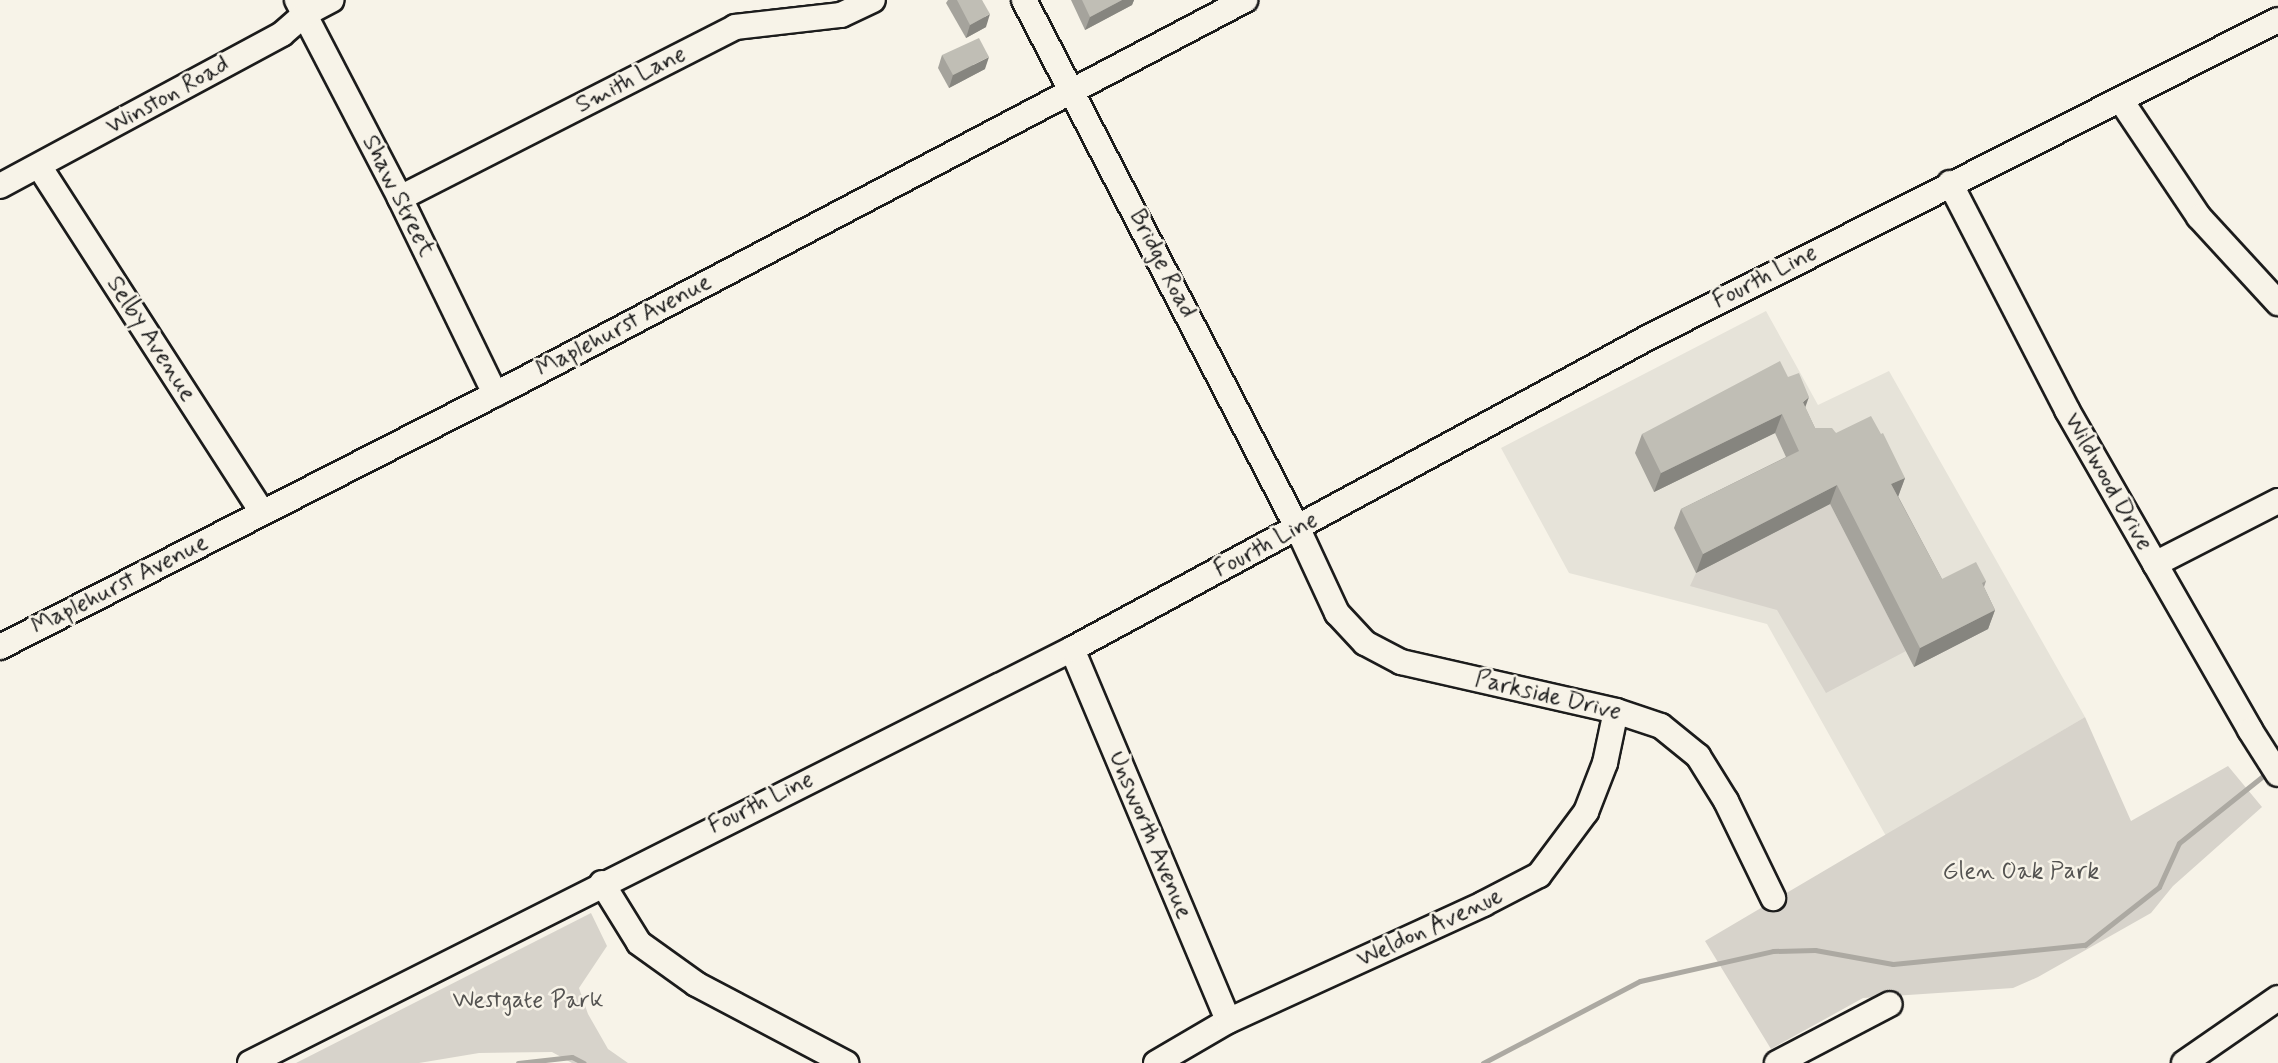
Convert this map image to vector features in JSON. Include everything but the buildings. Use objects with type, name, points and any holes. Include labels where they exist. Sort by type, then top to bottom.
[{"type":"street","name":"Winston Road","points":[[0,186],[282,34],[301,7],[331,0]]},
{"type":"street","name":"Smith Lane","points":[[400,198],[735,27],[841,15],[873,0]]},
{"type":"street","name":"Bridge Road","points":[[1024,0],[1297,529]]},
{"type":"street","name":"Maplehurst Avenue","points":[[0,647],[495,394],[1245,0]]},
{"type":"street","name":"Shaw Street","points":[[301,7],[400,198],[495,394]]},
{"type":"street","name":"Fourth Line","points":[[250,1063],[602,883],[1072,649],[1649,337],[2062,127],[2122,102],[2278,20]]},
{"type":"street","points":[[2122,102],[2199,217],[2278,303]]},
{"type":"street","name":"Selby Avenue","points":[[39,166],[262,512]]},
{"type":"street","name":"Wildwood Drive","points":[[1950,183],[2067,410],[2278,774]]},
{"type":"street","points":[[2155,564],[2278,500]]},
{"type":"street","name":"Parkside Drive","points":[[1297,529],[1337,613],[1366,643],[1401,662],[1616,711],[1661,726],[1698,755],[1726,801],[1773,898]]},
{"type":"street","name":"Unsworth Avenue","points":[[1072,649],[1228,1021]]},
{"type":"street","name":"Weldon Avenue","points":[[1156,1063],[1228,1021],[1483,904],[1539,875],[1586,813],[1605,763],[1616,711]]},
{"type":"street","points":[[602,883],[639,943],[696,984],[846,1063]]},
{"type":"street","points":[[2184,1063],[2278,998]]},
{"type":"street","points":[[1777,1063],[1889,1004]]},
{"type":"shaded area","points":[[1766,311],[1818,405],[1889,371],[2085,717],[1886,836],[1767,624],[1569,573],[1501,448]]},
{"type":"green space","points":[[1830,504],[1906,651],[1826,693],[1777,610],[1690,586],[1696,573]]},
{"type":"green space","name":"Glen Oak Park","points":[[2085,717],[2131,821],[2228,766],[2262,807],[2173,886],[2151,913],[2038,977],[2013,988],[1863,998],[1771,1049],[1705,941]]},
{"type":"green space","name":"Westgate Park","points":[[591,913],[607,946],[579,988],[588,1014],[608,1049],[628,1063],[572,1063],[552,1052],[479,1053],[419,1063],[296,1063]]},
{"type":"waterway","points":[[1483,1063],[1640,981],[1773,951],[1815,950],[1893,964],[2085,945],[2159,887],[2179,843],[2263,776]]},
{"type":"waterway","points":[[518,1063],[572,1057],[584,1063]]}]
